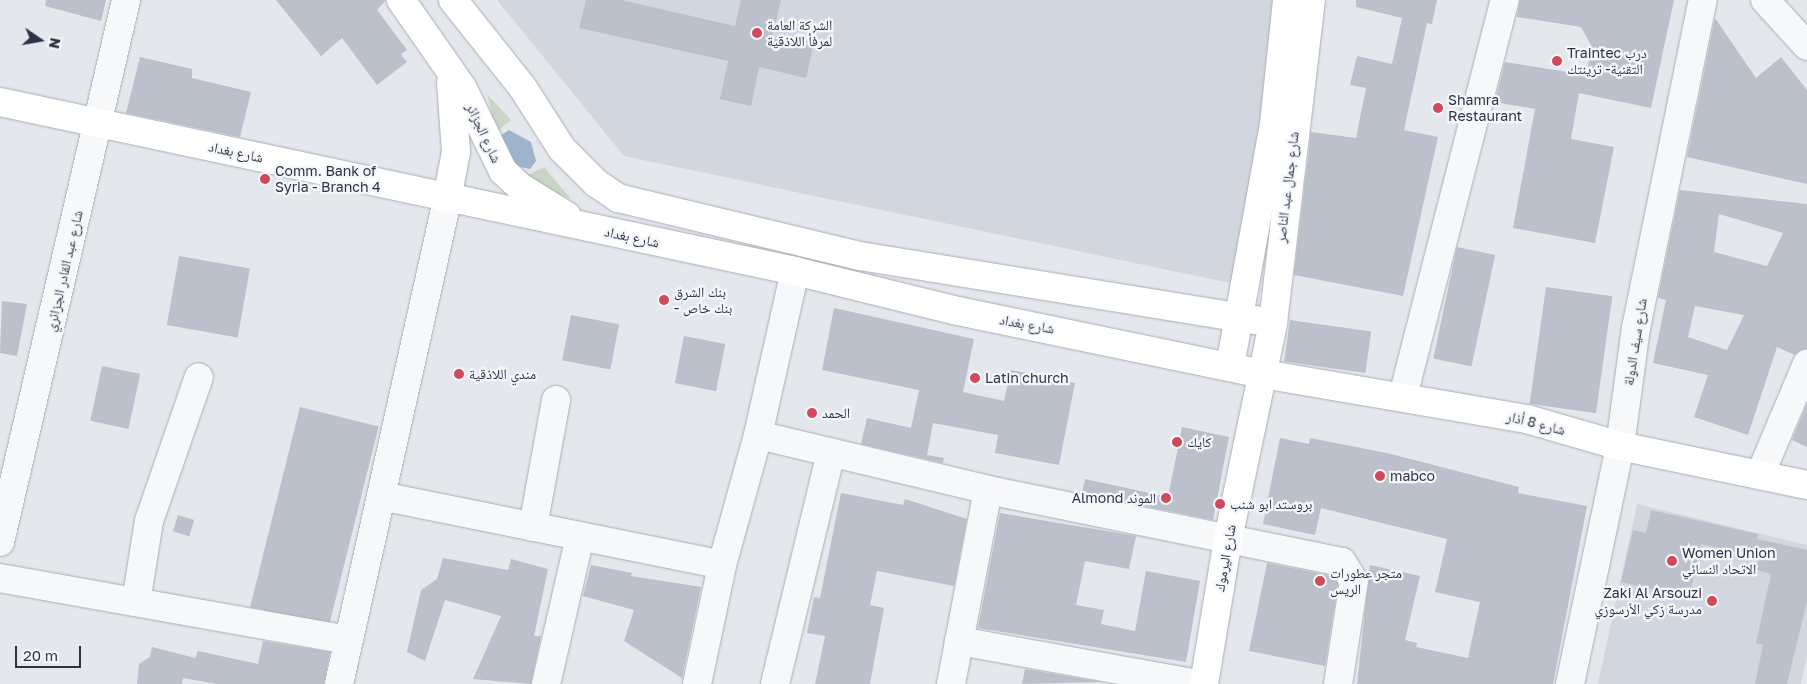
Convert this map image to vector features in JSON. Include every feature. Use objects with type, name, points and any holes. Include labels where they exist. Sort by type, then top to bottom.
[{"type":"main road","name":"شارع الجزائر","points":[[401,0],[444,57],[503,171],[549,207],[600,231]]},
{"type":"main road","points":[[453,0],[523,88],[562,149],[596,184],[618,198],[860,256],[1238,319],[1273,323]]},
{"type":"main road","name":"شارع جمال عبد الناصر","points":[[1230,366],[1274,124],[1287,0]]},
{"type":"main road","name":"شارع جمال عبد الناصر","points":[[1263,374],[1273,323],[1311,0]]},
{"type":"main road","points":[[444,57],[457,128],[447,199]]},
{"type":"main road","name":"شارع بغداد","points":[[0,102],[447,199],[795,271],[958,311],[1263,374]]},
{"type":"main road","name":"شارع 8 أذار","points":[[1263,374],[1403,396],[1527,419],[1620,446],[1807,485]]},
{"type":"main road","name":"شارع اليرموك","points":[[1204,684],[1228,539],[1263,374]]},
{"type":"street","name":"شارع عبد القادر الجزائري","points":[[0,542],[11,450],[99,122],[126,0]]},
{"type":"street","points":[[1403,396],[1504,0]]},
{"type":"street","name":"شارع سيف الدولة","points":[[1570,684],[1620,446],[1636,328],[1703,0]]},
{"type":"street","points":[[1765,0],[1807,46]]},
{"type":"street","points":[[340,684],[447,199]]},
{"type":"street","points":[[697,684],[722,565],[758,435],[795,271]]},
{"type":"street","points":[[1760,475],[1807,364]]},
{"type":"street","points":[[136,602],[149,522],[199,377]]},
{"type":"street","points":[[533,527],[556,400]]},
{"type":"street","points":[[758,435],[988,490],[1228,539],[1328,557],[1350,568],[1354,581],[1338,684]]},
{"type":"street","points":[[774,684],[831,453]]},
{"type":"street","points":[[951,684],[988,490]]},
{"type":"street","points":[[381,496],[722,565]]},
{"type":"street","points":[[546,684],[580,536]]},
{"type":"street","points":[[0,578],[349,640]]},
{"type":"street","points":[[959,641],[1198,684]]},
{"type":"shaded area","points":[[497,0],[1298,0],[1240,285],[624,156]]},
{"type":"shaded area","name":"Zaki Al Arsouzi مدرسة زكي الأرسوزي","points":[[1637,504],[1807,545],[1807,656],[1801,684],[1598,684]]},
{"type":"green space","points":[[487,94],[511,120],[496,132]]},
{"type":"green space","points":[[544,167],[571,199],[520,179]]},
{"type":"water","points":[[509,130],[531,142],[536,161],[530,169],[516,166],[500,136]]},
{"type":"building","points":[[46,0],[106,0],[101,21],[45,6]]},
{"type":"building","points":[[276,0],[386,0],[377,10],[407,50],[401,54],[407,62],[377,85],[342,38],[321,56]]},
{"type":"building","points":[[586,0],[621,0],[735,26],[741,0],[781,0],[772,38],[813,47],[806,78],[759,67],[751,106],[720,99],[728,61],[579,28]]},
{"type":"building","points":[[1356,0],[1437,0],[1432,24],[1427,23],[1404,130],[1438,137],[1403,296],[1294,275],[1311,132],[1356,138],[1366,88],[1350,85],[1357,56],[1392,64],[1402,18],[1356,7]]},
{"type":"building","points":[[1520,0],[1674,0],[1651,108],[1579,93],[1571,139],[1614,147],[1595,243],[1513,228],[1535,109],[1495,102],[1505,62],[1586,75],[1592,47],[1581,27],[1517,17]]},
{"type":"building","points":[[1715,18],[1756,78],[1781,57],[1807,90],[1807,184],[1687,157]]},
{"type":"building","points":[[140,57],[192,69],[192,78],[251,92],[240,137],[126,113]]},
{"type":"building","points":[[1680,190],[1807,204],[1807,349],[1795,355],[1777,347],[1748,435],[1694,417],[1708,375],[1653,363],[1666,300],[1658,298]],"holes":[[[1719,214],[1783,233],[1767,266],[1714,252]],[[1695,306],[1744,315],[1727,350],[1688,337]]]},
{"type":"building","points":[[1457,247],[1495,255],[1471,367],[1433,359]]},
{"type":"building","points":[[179,256],[250,269],[238,337],[167,325]]},
{"type":"building","points":[[1546,287],[1612,296],[1596,413],[1530,404]]},
{"type":"building","points":[[2,301],[27,304],[17,356],[0,353]]},
{"type":"building","points":[[834,308],[974,339],[963,392],[1004,401],[1011,370],[1075,383],[1059,465],[995,453],[998,435],[933,423],[927,455],[944,458],[943,463],[861,444],[867,418],[911,428],[919,390],[822,370]]},
{"type":"building","points":[[571,315],[619,324],[610,370],[562,360]]},
{"type":"building","points":[[1290,320],[1371,331],[1365,373],[1284,362]]},
{"type":"building","points":[[684,336],[725,344],[716,391],[675,383]]},
{"type":"building","points":[[102,366],[140,374],[129,429],[90,421]]},
{"type":"building","points":[[1807,404],[1807,447],[1792,440]]},
{"type":"building","points":[[300,407],[379,427],[329,626],[250,607]]},
{"type":"building","points":[[1182,427],[1229,437],[1213,520],[1082,493],[1085,479],[1168,497]]},
{"type":"building","points":[[1280,438],[1309,444],[1310,438],[1387,453],[1519,487],[1518,493],[1587,506],[1553,684],[1357,684],[1370,565],[1420,576],[1405,640],[1417,643],[1416,647],[1468,658],[1480,602],[1435,592],[1447,539],[1321,508],[1315,535],[1263,524]]},
{"type":"building","points":[[841,493],[903,505],[905,499],[967,519],[954,586],[877,571],[870,605],[884,608],[870,684],[815,684],[825,636],[807,633],[814,597],[820,598]]},
{"type":"building","points":[[1651,510],[1758,534],[1757,539],[1807,550],[1807,601],[1787,684],[1755,684],[1763,645],[1756,643],[1771,574],[1756,570],[1759,557],[1701,544],[1689,598],[1621,582],[1633,530],[1646,533]]},
{"type":"building","points":[[1000,513],[1136,536],[1129,569],[1085,561],[1076,605],[1104,610],[1101,624],[1135,631],[1146,571],[1200,581],[1186,662],[978,628]]},
{"type":"building","points":[[178,515],[194,520],[189,536],[173,531]]},
{"type":"building","points":[[443,558],[508,570],[511,559],[548,569],[534,636],[541,636],[531,684],[473,679],[501,616],[445,600],[425,661],[407,652],[421,590],[437,579]]},
{"type":"building","points":[[1267,563],[1332,576],[1338,584],[1325,666],[1249,651]]},
{"type":"building","points":[[591,565],[632,573],[631,576],[701,587],[682,678],[624,641],[634,610],[583,596]]},
{"type":"building","points":[[263,641],[330,652],[324,684],[217,684],[183,678],[182,684],[137,684],[139,664],[150,657],[152,647],[195,658],[198,651],[258,664]]},
{"type":"building","points":[[1025,669],[1101,682],[1022,684]]},
{"type":"place","name":"الشركة العامة لمرفأ اللاذقية","points":[[757,33]]},
{"type":"place","name":"Traintec درب التقنية- ترينتك","points":[[1557,61]]},
{"type":"place","name":"Shamra Restaurant","points":[[1438,108]]},
{"type":"place","name":"Comm. Bank of Syria - Branch 4","points":[[265,179]]},
{"type":"place","name":"بنك الشرق - بنك خاص","points":[[664,300]]},
{"type":"place","name":"مندي اللاذقية","points":[[459,374]]},
{"type":"place","name":"Latin church","points":[[975,378]]},
{"type":"place","name":"الحمد","points":[[812,413]]},
{"type":"place","name":"كايك","points":[[1177,442]]},
{"type":"place","name":"mabco","points":[[1380,476]]},
{"type":"place","name":"Almond الموند","points":[[1166,498]]},
{"type":"place","name":"بروستد ابو شنب","points":[[1220,504]]},
{"type":"place","name":"Women Union الاتحاد النسائي","points":[[1672,561]]},
{"type":"place","name":"متجر عطورات الريس","points":[[1320,581]]},
{"type":"place","name":"Zaki Al Arsouzi مدرسة زكي الأرسوزي","points":[[1712,601]]}]
